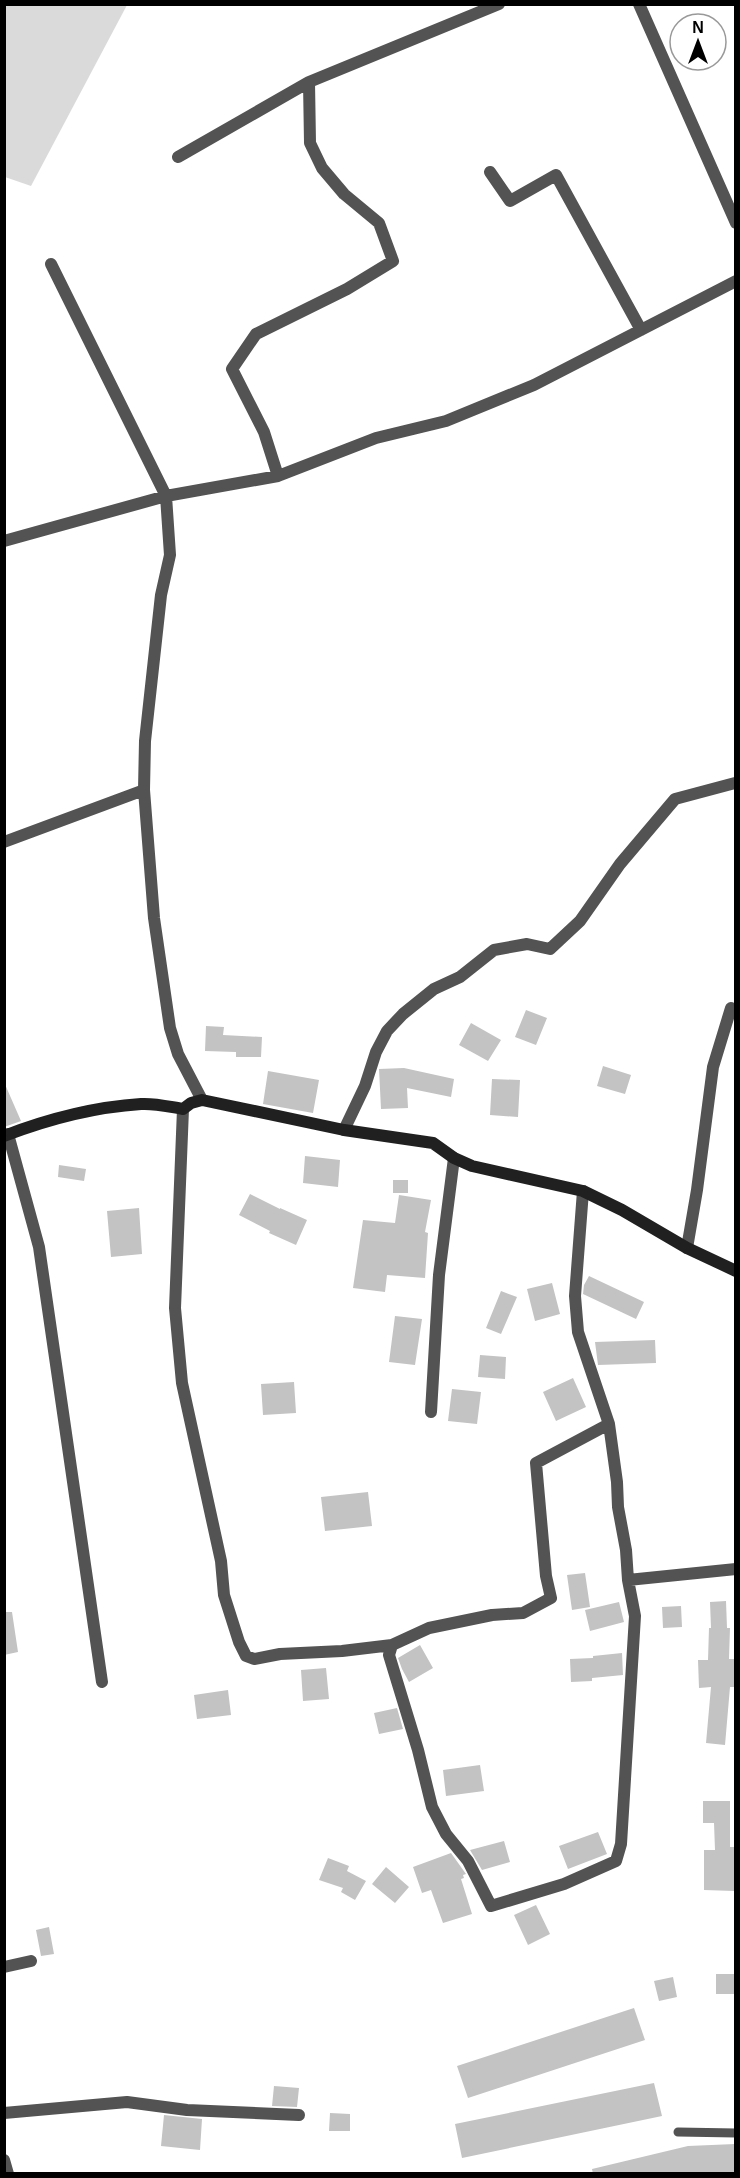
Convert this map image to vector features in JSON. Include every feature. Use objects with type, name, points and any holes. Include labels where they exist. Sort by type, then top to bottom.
[{"type":"street","points":[[178,157],[309,82],[499,4]]},
{"type":"street","points":[[639,4],[735,223]]},
{"type":"street","points":[[278,476],[264,432],[232,369],[256,334],[347,288],[393,261],[379,223],[344,194],[322,168],[310,143],[309,82]]},
{"type":"street","points":[[490,172],[510,201],[556,175],[641,330]]},
{"type":"street","points":[[51,264],[166,496],[170,555],[161,595],[146,729],[144,790],[154,918],[170,1028],[178,1054],[202,1100]]},
{"type":"street","points":[[4,541],[166,496],[278,476],[375,438],[446,421],[523,390],[735,281]]},
{"type":"street","points":[[344,1130],[365,1086],[376,1052],[387,1031],[403,1014],[434,989],[460,977],[494,950],[527,944],[550,949],[580,921],[620,864],[675,799],[735,783]]},
{"type":"street","points":[[4,842],[144,790]]},
{"type":"street","points":[[687,1248],[698,1190],[713,1067],[731,1008]]},
{"type":"street","points":[[102,1682],[39,1247],[6,1135],[52,1119],[124,1106],[143,1103],[183,1109],[191,1103],[202,1100],[344,1130],[433,1143],[454,1158],[472,1166],[582,1191],[622,1210],[687,1248],[735,1271]]},
{"type":"street","points":[[183,1109],[175,1308],[182,1383],[221,1561],[224,1595],[239,1642],[246,1656],[254,1659],[280,1654],[342,1652],[392,1645],[429,1628],[492,1615],[523,1613],[551,1598],[546,1576],[536,1463],[609,1424]]},
{"type":"street","points":[[431,1412],[439,1275],[454,1158]]},
{"type":"street","points":[[392,1645],[389,1655],[418,1750],[432,1807],[446,1834],[468,1861],[491,1906],[564,1884],[616,1861],[621,1844],[635,1616],[618,1507],[609,1424],[578,1332],[575,1296],[582,1191]]},
{"type":"street","points":[[628,1580],[735,1569]]},
{"type":"street","points":[[4,1967],[31,1960]]},
{"type":"street","points":[[4,2113],[127,2102],[187,2110],[299,2115]]},
{"type":"street","points":[[4,2160],[8,2174]]},
{"type":"lane","points":[[678,2132],[735,2133]]},
{"type":"shaded area","points":[[5,4],[127,5],[31,186],[5,177]]},
{"type":"building","points":[[526,1010],[547,1018],[536,1045],[515,1037]]},
{"type":"building","points":[[471,1023],[501,1040],[488,1061],[459,1045]]},
{"type":"building","points":[[206,1026],[224,1027],[223,1035],[262,1037],[261,1057],[236,1057],[236,1052],[205,1051]]},
{"type":"building","points":[[603,1066],[631,1075],[625,1094],[597,1086]]},
{"type":"building","points":[[404,1068],[454,1079],[451,1097],[407,1088],[408,1108],[381,1109],[379,1069]]},
{"type":"building","points":[[268,1071],[319,1080],[313,1113],[263,1104]]},
{"type":"building","points":[[492,1079],[520,1080],[518,1117],[490,1115]]},
{"type":"building","points":[[4,1082],[21,1121],[4,1127]]},
{"type":"building","points":[[305,1156],[340,1160],[338,1187],[303,1183]]},
{"type":"building","points":[[59,1165],[86,1169],[84,1181],[58,1177]]},
{"type":"building","points":[[393,1180],[408,1180],[408,1193],[393,1193]]},
{"type":"building","points":[[250,1194],[307,1220],[296,1245],[269,1233],[270,1231],[239,1215]]},
{"type":"building","points":[[399,1195],[431,1200],[425,1232],[428,1233],[425,1278],[387,1275],[385,1292],[353,1288],[363,1220],[395,1223]]},
{"type":"building","points":[[139,1208],[142,1254],[111,1257],[107,1211]]},
{"type":"building","points":[[589,1276],[644,1302],[636,1319],[583,1294],[584,1285]]},
{"type":"building","points":[[552,1283],[560,1314],[535,1321],[527,1289]]},
{"type":"building","points":[[501,1291],[517,1297],[501,1334],[486,1328]]},
{"type":"building","points":[[395,1316],[422,1319],[415,1365],[389,1362]]},
{"type":"building","points":[[655,1340],[656,1363],[598,1365],[595,1342]]},
{"type":"building","points":[[480,1355],[506,1357],[505,1379],[478,1377]]},
{"type":"building","points":[[573,1378],[586,1407],[556,1421],[543,1392]]},
{"type":"building","points":[[294,1382],[296,1413],[263,1415],[261,1384]]},
{"type":"building","points":[[452,1389],[481,1392],[477,1424],[448,1421]]},
{"type":"building","points":[[368,1492],[372,1526],[325,1531],[321,1497]]},
{"type":"building","points":[[585,1573],[590,1607],[572,1610],[567,1575]]},
{"type":"building","points":[[726,1601],[727,1628],[730,1628],[729,1659],[735,1659],[735,1687],[730,1687],[725,1745],[706,1743],[711,1687],[699,1688],[698,1660],[708,1660],[709,1628],[711,1628],[710,1602]]},
{"type":"building","points":[[619,1602],[624,1622],[590,1631],[585,1610]]},
{"type":"building","points":[[681,1606],[682,1627],[663,1628],[662,1607]]},
{"type":"building","points":[[4,1612],[12,1612],[18,1652],[4,1655]]},
{"type":"building","points":[[420,1645],[433,1668],[409,1682],[398,1658]]},
{"type":"building","points":[[622,1653],[623,1675],[592,1678],[592,1681],[571,1682],[570,1659]]},
{"type":"building","points":[[326,1668],[329,1699],[303,1701],[301,1670]]},
{"type":"building","points":[[228,1690],[231,1715],[197,1719],[194,1695]]},
{"type":"building","points":[[397,1708],[403,1729],[379,1734],[374,1713]]},
{"type":"building","points":[[480,1765],[484,1791],[446,1796],[443,1770]]},
{"type":"building","points":[[703,1801],[730,1801],[730,1847],[735,1847],[734,1891],[704,1890],[704,1850],[715,1850],[714,1823],[703,1823]]},
{"type":"building","points":[[598,1832],[607,1854],[568,1869],[559,1846]]},
{"type":"building","points":[[504,1841],[510,1862],[482,1870],[470,1850]]},
{"type":"building","points":[[451,1853],[466,1874],[461,1879],[472,1914],[443,1923],[431,1890],[422,1893],[413,1867]]},
{"type":"building","points":[[328,1858],[349,1866],[347,1871],[366,1881],[355,1900],[341,1892],[343,1888],[319,1880]]},
{"type":"building","points":[[386,1867],[409,1887],[395,1903],[372,1884]]},
{"type":"building","points":[[536,1905],[550,1934],[528,1945],[514,1915]]},
{"type":"building","points":[[49,1927],[54,1954],[41,1956],[36,1930]]},
{"type":"building","points":[[716,1974],[735,1974],[735,1994],[716,1994]]},
{"type":"building","points":[[673,1977],[677,1997],[659,2001],[654,1981]]},
{"type":"building","points":[[634,2008],[645,2040],[468,2098],[457,2066]]},
{"type":"building","points":[[654,2083],[662,2116],[462,2158],[455,2124]]},
{"type":"building","points":[[274,2086],[299,2088],[297,2107],[272,2106]]},
{"type":"building","points":[[330,2113],[350,2114],[350,2131],[329,2131]]},
{"type":"building","points":[[164,2115],[202,2119],[200,2150],[161,2146]]},
{"type":"building","points":[[735,2144],[735,2174],[593,2174],[592,2169],[688,2146]]}]
